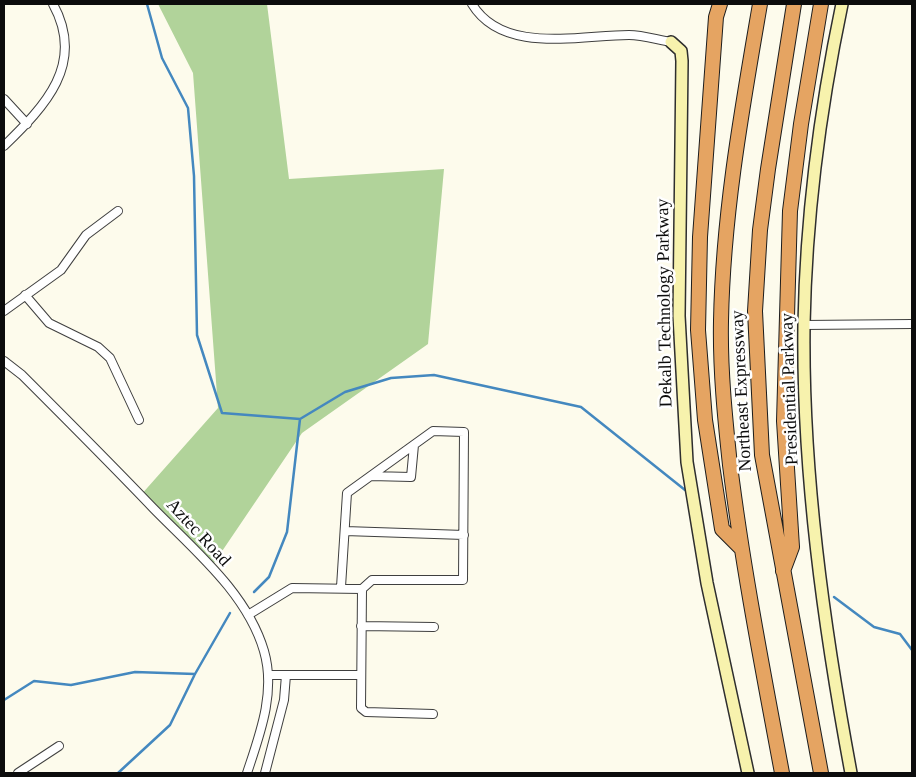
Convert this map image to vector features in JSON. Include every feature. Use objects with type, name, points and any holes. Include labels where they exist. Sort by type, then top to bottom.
[{"type":"highway","name":"Northeast Expressway","points":[[760,4],[733,163],[721,322],[725,418],[741,548],[782,773]]},
{"type":"highway","name":"Northeast Expressway","points":[[794,4],[766,177],[760,230],[755,311],[762,455],[821,773]]},
{"type":"highway","points":[[783,571],[792,547],[784,421],[790,211],[801,124],[821,4]]},
{"type":"highway","points":[[717,8],[700,237],[698,330],[705,420],[722,529],[741,548]]},
{"type":"street","points":[[4,146],[27,124],[43,105],[67,54],[66,36],[54,4]]},
{"type":"street","name":"Dekalb Technology Parkway","points":[[472,4],[491,24],[517,35],[549,38],[632,35],[671,42],[681,51],[679,316],[687,462],[707,583],[748,773]]},
{"type":"street","name":"Presidential Parkway","points":[[842,4],[815,172],[807,244],[804,325],[807,448],[822,584],[839,711],[851,773]]},
{"type":"street","points":[[4,99],[27,124]]},
{"type":"street","points":[[4,311],[61,270],[86,235],[118,211]]},
{"type":"street","points":[[25,295],[49,323],[98,347],[110,358],[140,420]]},
{"type":"street","points":[[804,325],[912,324]]},
{"type":"street","name":"Aztec Road","points":[[4,361],[22,375],[206,562],[248,615],[264,651],[268,675],[266,711],[247,773]]},
{"type":"street","points":[[341,587],[347,494],[434,431],[464,432],[463,580],[372,580],[362,589],[361,708],[366,712],[433,714]]},
{"type":"street","points":[[371,476],[411,477],[414,445]]},
{"type":"street","points":[[345,531],[464,534]]},
{"type":"street","points":[[248,615],[292,588],[341,587],[362,589]]},
{"type":"street","points":[[361,626],[434,627]]},
{"type":"street","points":[[268,675],[360,675]]},
{"type":"street","points":[[265,773],[284,700],[286,675]]},
{"type":"street","points":[[18,773],[59,746]]},
{"type":"green space","points":[[158,4],[267,4],[289,179],[444,169],[428,344],[302,433],[210,569],[140,496],[218,408],[193,73]]},
{"type":"waterway","points":[[147,4],[162,58],[188,108],[194,176],[197,335],[222,413],[300,419],[345,392],[391,378],[434,375],[581,407],[685,490]]},
{"type":"waterway","points":[[254,592],[269,577],[287,532],[300,419]]},
{"type":"waterway","points":[[834,597],[874,627],[900,634],[912,650]]},
{"type":"waterway","points":[[118,773],[170,725],[195,674],[230,613]]},
{"type":"waterway","points":[[4,700],[34,681],[71,685],[135,672],[195,674]]}]
